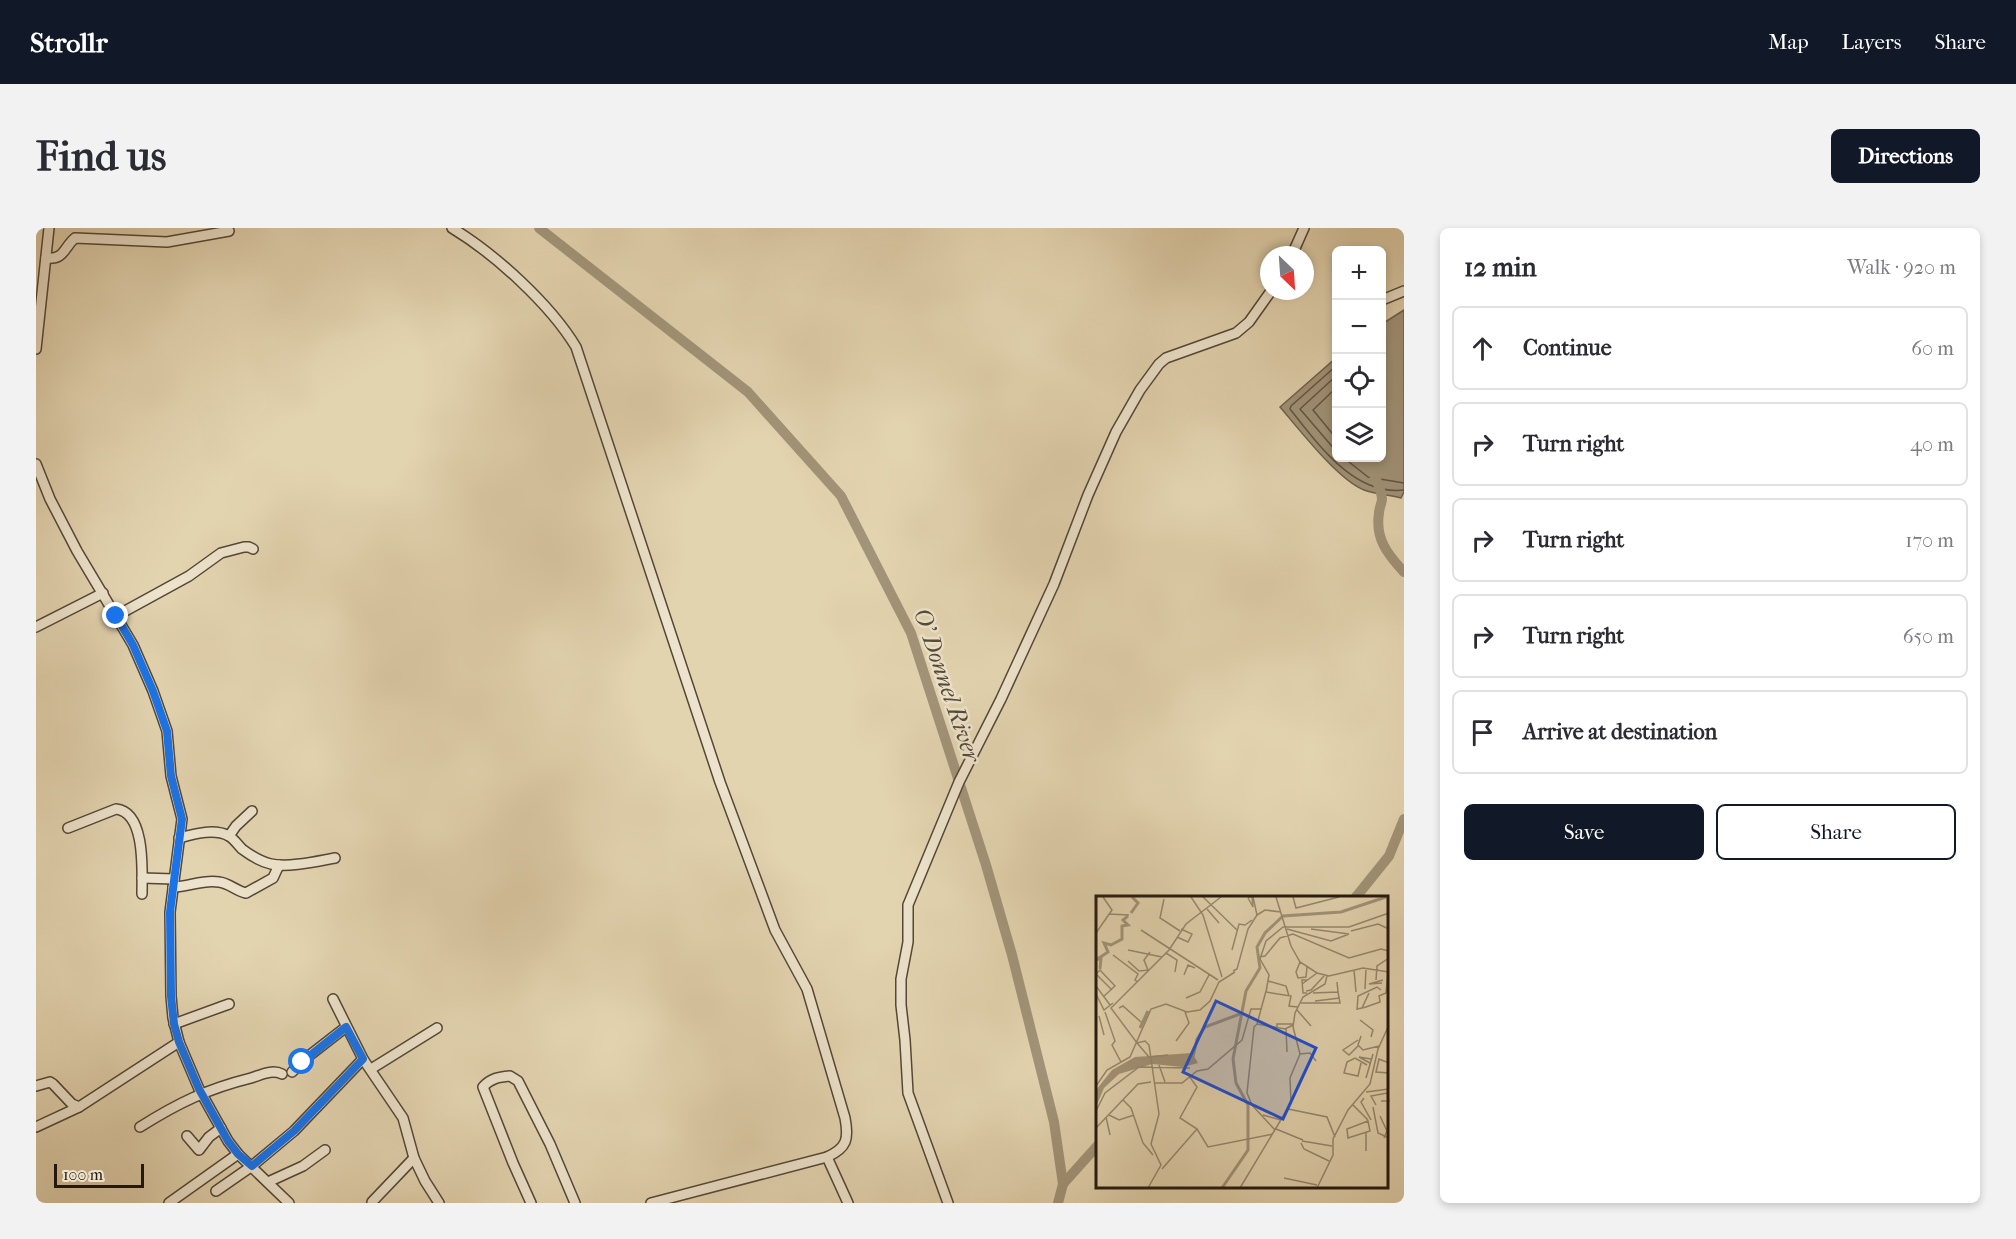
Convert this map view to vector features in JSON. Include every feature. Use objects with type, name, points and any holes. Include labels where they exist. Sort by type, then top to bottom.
[{"type":"street","points":[[36,349],[49,228]]},
{"type":"street","points":[[452,228],[514,277],[552,314],[576,348],[720,782],[775,930],[804,981],[809,995],[847,1130],[842,1149],[827,1157],[651,1203]]},
{"type":"street","points":[[1296,246],[1304,228]]},
{"type":"street","points":[[46,258],[59,257],[75,238],[167,242],[207,232],[229,231]]},
{"type":"street","points":[[1386,298],[1404,291]]},
{"type":"street","points":[[948,1203],[908,1093],[901,1005],[901,979],[908,942],[908,905],[959,782],[1001,699],[1054,584],[1088,495],[1116,432],[1140,390],[1166,358],[1236,333],[1243,328],[1264,300]]},
{"type":"street","points":[[36,464],[50,499],[77,551],[133,645],[167,731],[171,776],[182,819],[173,883],[170,944],[171,996],[174,1024],[179,1042],[201,1093],[238,1154],[289,1203]]},
{"type":"street","points":[[116,616],[201,569],[221,553],[244,547],[253,549]]},
{"type":"street","points":[[36,627],[103,592]]},
{"type":"street","points":[[68,828],[116,809],[122,810],[132,819],[138,830],[142,894]]},
{"type":"street","points":[[230,836],[236,826],[252,811]]},
{"type":"street","points":[[179,838],[212,832],[230,836],[249,854],[279,865],[335,858]]},
{"type":"street","points":[[142,878],[190,886],[201,881],[217,881],[246,893],[273,878],[279,865]]},
{"type":"street","points":[[333,999],[363,1059],[403,1118],[414,1158],[425,1181],[440,1203]]},
{"type":"street","points":[[174,1024],[229,1004]]},
{"type":"street","points":[[140,1126],[201,1093],[265,1073],[277,1071],[287,1073],[346,1027]]},
{"type":"street","points":[[371,1069],[437,1028]]},
{"type":"street","points":[[36,1127],[79,1107],[179,1042]]},
{"type":"street","points":[[216,1191],[252,1166],[294,1131],[363,1059]]},
{"type":"street","points":[[531,1203],[483,1087],[489,1081],[500,1077],[510,1076],[518,1081],[550,1144],[575,1203]]},
{"type":"street","points":[[36,1086],[50,1082],[72,1104],[79,1107]]},
{"type":"street","points":[[187,1136],[199,1150],[209,1137],[221,1128]]},
{"type":"street","points":[[268,1182],[303,1166],[325,1150]]},
{"type":"street","points":[[168,1203],[238,1154]]},
{"type":"street","points":[[827,1157],[848,1203]]},
{"type":"street","points":[[372,1202],[414,1158]]},
{"type":"water","points":[[1404,310],[1404,492],[1401,498],[1364,490],[1343,476],[1319,453],[1280,407],[1332,362],[1332,462],[1386,462],[1386,321]]},
{"type":"waterway","name":"O' Donnel River","points":[[539,228],[748,392],[841,496],[911,633],[986,865],[1012,955],[1054,1122],[1063,1184],[1058,1203]]},
{"type":"waterway","points":[[1370,462],[1382,499],[1378,522],[1381,538],[1392,559],[1404,572]]},
{"type":"waterway","points":[[1357,896],[1389,856],[1404,819]]},
{"type":"waterway","points":[[1063,1184],[1096,1147]]},
{"type":"route","points":[[116,616],[133,645],[167,731],[172,784],[182,819],[170,912],[171,996],[174,1024],[194,1080],[228,1141],[252,1166],[294,1131],[363,1059],[346,1027],[302,1062]]}]
